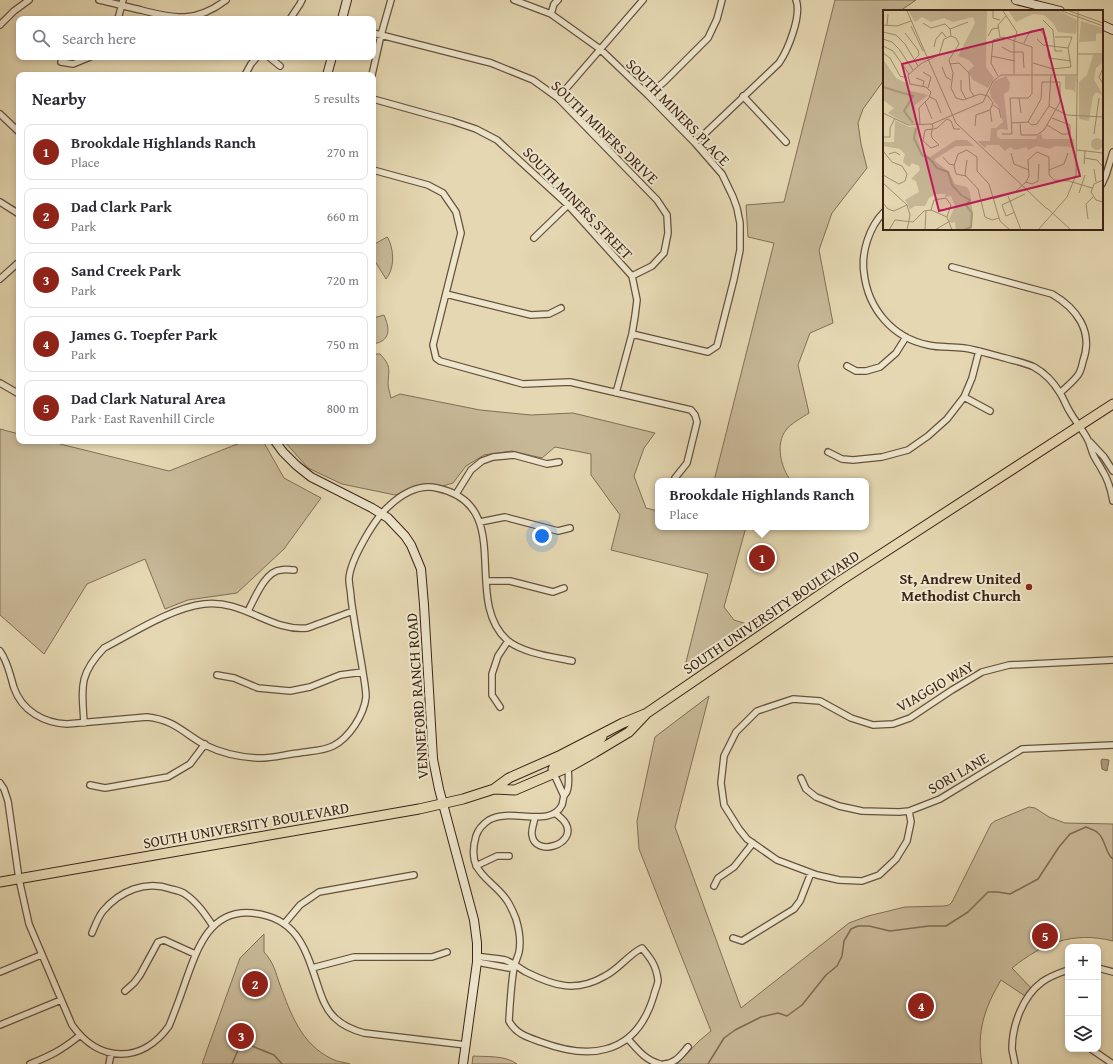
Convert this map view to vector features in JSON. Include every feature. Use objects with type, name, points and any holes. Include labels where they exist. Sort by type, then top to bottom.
[{"type":"main road","name":"SOUTH UNIVERSITY BOULEVARD","points":[[494,789],[515,790],[554,774],[594,754],[630,732],[647,713],[840,581],[1113,404]]},
{"type":"main road","name":"SOUTH UNIVERSITY BOULEVARD","points":[[0,882],[412,810],[463,799],[494,789],[510,778],[562,755],[623,722],[647,713]]},
{"type":"main road","points":[[554,774],[553,769],[555,765],[594,746],[608,731]]},
{"type":"street","points":[[0,25],[14,11],[29,0]]},
{"type":"street","points":[[99,0],[122,3],[165,16]]},
{"type":"street","points":[[191,16],[216,8],[226,0]]},
{"type":"street","points":[[292,16],[302,0]]},
{"type":"street","points":[[343,16],[347,0]]},
{"type":"street","points":[[376,57],[391,0]]},
{"type":"street","name":"SOUTH MINERS PLACE","points":[[514,0],[551,14],[600,49],[695,143],[722,174],[733,197],[740,223],[740,250],[717,346],[708,352],[632,334]]},
{"type":"street","points":[[551,14],[554,4],[558,0]]},
{"type":"street","points":[[558,98],[643,0]]},
{"type":"street","points":[[648,95],[664,82],[708,38],[718,19],[722,0]]},
{"type":"street","points":[[695,143],[778,63],[786,53],[791,40],[798,11],[796,0]]},
{"type":"street","points":[[1016,0],[1056,10]]},
{"type":"street","points":[[119,16],[122,3]]},
{"type":"street","points":[[1103,25],[1113,30]]},
{"type":"street","name":"SOUTH MINERS DRIVE","points":[[376,34],[492,63],[533,80],[558,98],[657,200],[667,215],[668,233],[664,253],[652,266],[632,276]]},
{"type":"street","points":[[61,62],[73,64],[83,60]]},
{"type":"street","points":[[247,72],[254,60]]},
{"type":"street","points":[[273,60],[280,66]]},
{"type":"street","points":[[328,72],[331,60]]},
{"type":"street","points":[[373,72],[375,60]]},
{"type":"street","points":[[743,96],[786,142]]},
{"type":"street","name":"SOUTH MINERS STREET","points":[[376,100],[452,121],[476,129],[497,140],[568,205],[632,276],[636,300],[632,334],[616,393]]},
{"type":"street","points":[[0,114],[16,129]]},
{"type":"street","points":[[1103,182],[1113,152]]},
{"type":"street","points":[[376,171],[428,184],[443,193],[456,212],[461,233],[433,345],[436,358],[440,361],[523,384],[570,382],[691,410],[695,415],[697,422],[687,463],[675,478]]},
{"type":"street","points":[[0,202],[16,212]]},
{"type":"street","points":[[534,238],[568,205]]},
{"type":"street","points":[[883,213],[875,224],[865,249],[865,283],[874,306],[888,324],[906,337],[929,345],[979,351],[1034,367],[1048,377],[1060,393],[1070,413],[1088,440],[1104,457],[1113,471]]},
{"type":"street","points":[[0,279],[16,265]]},
{"type":"street","points":[[952,267],[1052,294],[1064,301],[1073,309],[1084,328],[1086,352],[1078,375],[1060,393]]},
{"type":"street","points":[[446,294],[531,315],[549,314],[560,308]]},
{"type":"street","points":[[847,366],[856,371],[866,371],[880,367],[896,353],[906,337]]},
{"type":"street","points":[[828,452],[842,459],[853,460],[882,457],[908,450],[928,436],[947,419],[964,397],[972,378],[979,351]]},
{"type":"street","points":[[0,383],[16,392]]},
{"type":"street","points":[[964,397],[990,411]]},
{"type":"street","points":[[1088,440],[1093,454],[1110,487],[1113,501]]},
{"type":"street","name":"VENNEFORD RANCH ROAD","points":[[277,444],[287,456],[308,475],[381,513],[406,536],[421,569],[433,760],[439,789],[474,920],[478,943],[463,1064]]},
{"type":"street","points":[[456,494],[471,470],[482,461],[493,457],[514,455],[547,464],[560,462]]},
{"type":"street","points":[[0,651],[4,656],[15,689],[21,700],[31,712],[42,719],[54,723],[67,724],[156,718],[174,724],[205,744],[226,753],[258,758],[322,750],[334,746],[349,734],[360,717],[366,697],[349,578],[352,565],[367,535],[381,513],[395,500],[414,489],[436,488],[456,494],[470,505],[480,522],[484,538],[487,605],[497,629],[508,641],[526,650],[572,661]]},
{"type":"street","points":[[480,522],[505,517],[558,531],[570,528]]},
{"type":"street","points":[[248,611],[258,590],[267,577],[280,570],[294,570]]},
{"type":"street","points":[[486,582],[510,581],[553,592],[564,588]]},
{"type":"street","points":[[84,723],[82,691],[84,677],[89,666],[104,648],[184,608],[205,604],[236,606],[276,624],[307,628],[353,611]]},
{"type":"street","points":[[500,707],[492,695],[492,674],[498,656],[508,641]]},
{"type":"street","name":"VIAGGIO WAY","points":[[909,810],[911,822],[907,841],[896,859],[879,875],[862,881],[839,880],[811,873],[777,860],[748,839],[739,829],[724,805],[721,783],[724,756],[736,732],[756,711],[793,699],[820,701],[851,718],[873,725],[893,724],[910,718],[982,672],[1009,665],[1113,660]]},
{"type":"street","points":[[217,675],[234,678],[258,688],[290,691],[310,687],[340,675],[363,672]]},
{"type":"street","points":[[90,785],[105,788],[168,778],[190,764],[205,744]]},
{"type":"street","name":"SORI LANE","points":[[801,778],[806,789],[816,797],[839,806],[862,811],[899,812],[940,799],[1022,749],[1113,745]]},
{"type":"street","points":[[477,959],[506,960],[515,965],[551,982],[578,987],[605,976],[621,966],[634,952],[642,948],[654,962],[658,982],[649,1011],[633,1035],[622,1043],[606,1050],[585,1052],[551,1046],[519,1034],[508,1021],[515,965],[519,953],[519,935],[516,919],[509,903],[483,876],[476,866],[473,854],[476,834],[484,823],[501,815],[542,817],[555,813],[562,805],[564,796],[567,792],[568,767]]},
{"type":"street","points":[[554,774],[564,796]]},
{"type":"street","points":[[0,783],[4,789],[8,801],[19,879],[29,924],[72,1026],[88,1044],[111,1054],[124,1055],[136,1054],[155,1043],[169,1026],[200,942],[213,926],[229,916],[248,912],[266,915],[284,924],[294,933],[300,941],[312,968],[322,998],[334,1017],[342,1024],[364,1033],[466,1045]]},
{"type":"street","points":[[535,817],[532,837],[539,845],[550,847],[564,840],[567,834],[566,823],[555,813]]},
{"type":"street","points":[[714,886],[718,878],[734,867],[753,843]]},
{"type":"street","points":[[476,866],[497,856],[509,856]]},
{"type":"street","points":[[733,938],[742,941],[794,909],[800,901],[811,873]]},
{"type":"street","points":[[284,924],[300,905],[319,892],[414,875]]},
{"type":"street","points":[[92,933],[101,912],[123,893],[143,886],[162,886],[184,893],[198,904],[213,926]]},
{"type":"street","points":[[125,991],[140,975],[158,942],[164,940],[195,954]]},
{"type":"street","points":[[312,968],[354,957],[432,957],[447,952]]},
{"type":"street","points":[[0,972],[41,955]]},
{"type":"street","points":[[1101,969],[1113,972]]},
{"type":"street","points":[[1016,1064],[1012,1049],[1014,1030],[1018,1014],[1030,995],[1042,982],[1065,971]]},
{"type":"street","points":[[0,1025],[61,1000]]},
{"type":"street","points":[[30,1064],[65,1048],[80,1036]]},
{"type":"street","points":[[628,1039],[644,1057],[651,1062],[660,1064]]},
{"type":"street","points":[[664,1064],[675,1061],[688,1047]]},
{"type":"street","points":[[1095,1052],[1113,1064]]},
{"type":"street","points":[[109,1064],[111,1054]]},
{"type":"shaded area","points":[[835,0],[916,0],[901,10],[883,10],[883,81],[863,109],[858,123],[867,168],[832,213],[819,250],[833,323],[810,333],[798,365],[809,413],[793,423],[786,430],[781,442],[780,449],[782,463],[789,478],[715,478],[774,243],[748,237],[746,205],[784,202]]},
{"type":"shaded area","points":[[387,237],[390,243],[393,259],[391,270],[386,279],[376,263],[376,243]]},
{"type":"shaded area","points":[[384,315],[388,334],[383,340],[376,343],[376,317]]},
{"type":"shaded area","points":[[376,354],[380,354],[388,364],[388,385],[391,398],[400,394],[480,410],[531,415],[573,413],[655,433],[644,448],[634,476],[646,508],[655,510],[655,530],[745,530],[724,607],[734,620],[747,624],[684,670],[708,574],[611,550],[620,515],[591,475],[591,454],[555,447],[542,458],[512,451],[484,455],[466,466],[453,483],[436,488],[414,489],[395,495],[342,484],[308,468],[287,444],[376,444]]},
{"type":"shaded area","points":[[0,429],[16,433],[16,444],[60,444],[169,471],[237,444],[265,444],[284,478],[321,498],[284,549],[237,593],[188,600],[165,609],[145,559],[87,584],[44,654],[0,615]]},
{"type":"shaded area","points":[[709,696],[675,827],[741,1008],[849,923],[868,916],[905,907],[949,905],[952,902],[991,824],[1029,807],[1035,808],[1049,817],[1065,823],[1113,824],[1113,941],[1085,937],[1059,941],[1035,952],[1012,968],[1031,988],[1025,996],[1001,980],[990,1000],[983,1020],[980,1041],[982,1064],[677,1064],[711,1031],[639,849],[637,821],[655,737]]},
{"type":"shaded area","points":[[1102,759],[1109,760],[1107,771],[1102,769]]},
{"type":"shaded area","points":[[264,934],[264,952],[272,964],[288,1007],[298,1027],[312,1045],[321,1053],[334,1060],[350,1064],[202,1064],[240,958]]},
{"type":"shaded area","points":[[473,1056],[507,1059],[517,1064],[472,1064]]},
{"type":"waterway","points":[[708,1064],[724,1038],[735,1030],[761,1017],[778,1013],[787,1016],[802,1005],[826,975],[837,966],[842,956],[844,941],[851,929],[858,926],[869,926],[890,931],[929,926],[946,926],[968,912],[988,892],[1010,894],[1038,879],[1059,847],[1070,834],[1086,827],[1095,831],[1101,836],[1108,853],[1113,859]]},
{"type":"waterway","points":[[232,1064],[238,1050],[246,1046],[252,1046],[274,1055],[282,1064]]},
{"type":"place","name":"Brookdale Highlands Ranch","points":[[762,558]]},
{"type":"place","name":"St, Andrew United Methodist Church","points":[[1029,587]]},
{"type":"place","name":"Dad Clark Natural Area","points":[[1045,936]]},
{"type":"place","name":"Dad Clark Park","points":[[255,984]]},
{"type":"place","name":"James G. Toepfer Park","points":[[921,1006]]},
{"type":"place","name":"Sand Creek Park","points":[[241,1036]]}]
